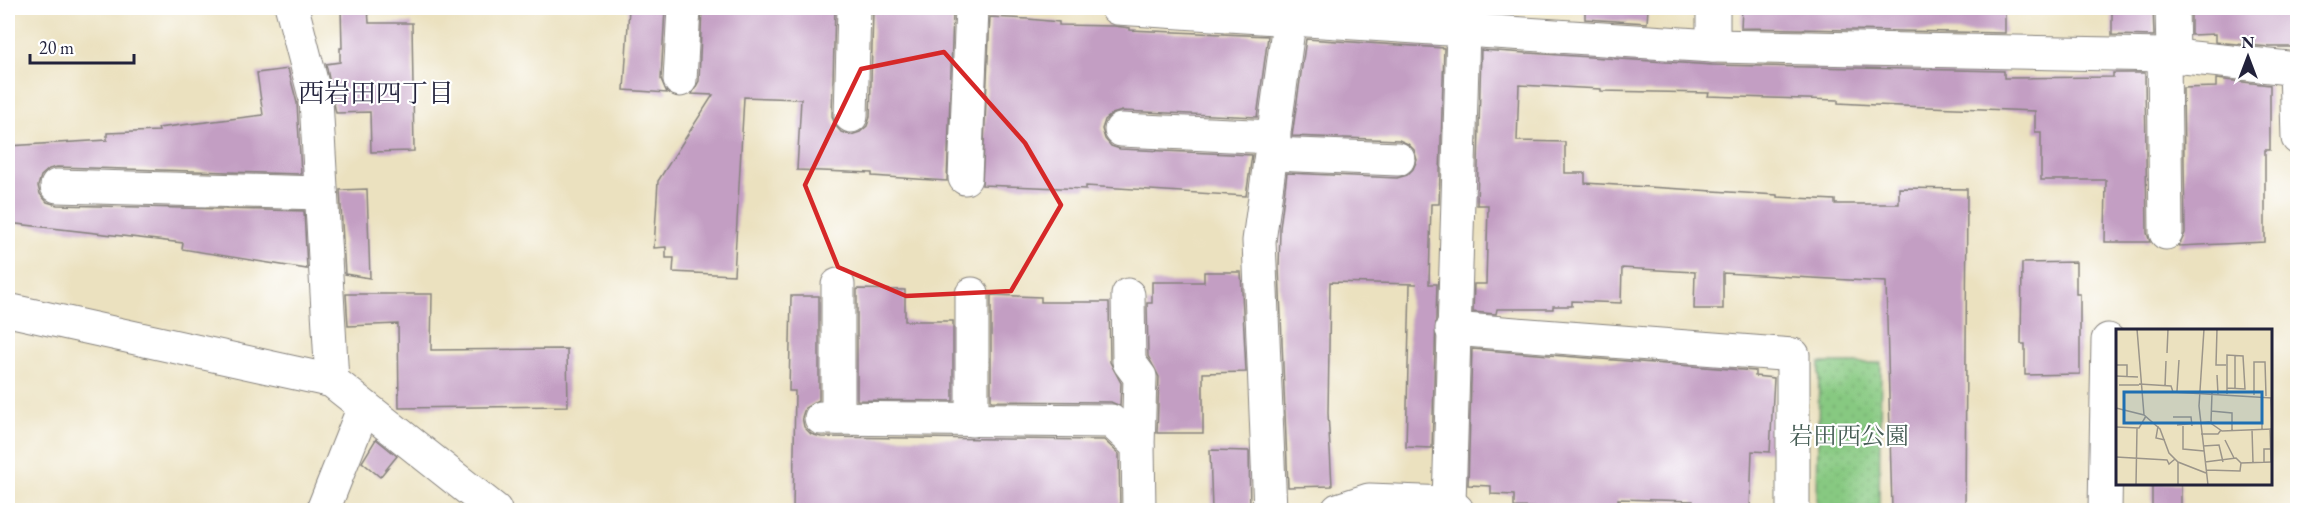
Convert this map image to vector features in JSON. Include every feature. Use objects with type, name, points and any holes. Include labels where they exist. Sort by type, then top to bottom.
[{"type":"street","points":[[292,8],[316,100],[332,381]]},
{"type":"street","points":[[680,80],[684,8]]},
{"type":"street","points":[[851,116],[854,8]]},
{"type":"street","points":[[965,178],[972,8]]},
{"type":"street","points":[[1117,8],[1291,13],[1463,30],[1560,22],[1713,46],[2168,55],[2297,69],[2298,138]]},
{"type":"street","points":[[1713,8],[1713,46]]},
{"type":"street","points":[[2166,233],[2168,55],[2172,8]]},
{"type":"street","points":[[1270,510],[1259,241],[1291,13]]},
{"type":"street","points":[[1338,510],[1369,500],[1438,506],[1452,329],[1463,30]]},
{"type":"street","points":[[1121,130],[1398,159]]},
{"type":"street","points":[[57,186],[321,194]]},
{"type":"street","points":[[838,285],[830,418],[1111,421],[1138,446]]},
{"type":"street","points":[[972,294],[972,420]]},
{"type":"street","points":[[1128,295],[1129,362],[1140,376],[1139,510]]},
{"type":"street","points":[[8,310],[332,381],[495,510]]},
{"type":"street","points":[[1452,329],[1793,355],[1793,510]]},
{"type":"street","points":[[2105,510],[2108,340]]},
{"type":"street","points":[[323,510],[364,407]]},
{"type":"highlighted area","points":[[944,52],[1025,143],[1061,205],[1011,291],[906,296],[838,267],[805,185],[861,69]]},
{"type":"green space","name":"岩田西公園","points":[[1819,363],[1881,363],[1879,507],[1817,507]]},
{"type":"building","points":[[341,8],[368,8],[369,23],[412,23],[414,151],[371,152],[370,112],[336,113],[326,64],[340,62]]},
{"type":"building","points":[[629,8],[665,8],[661,79],[667,93],[624,90]]},
{"type":"building","points":[[702,8],[835,8],[832,116],[841,132],[851,135],[867,126],[870,117],[873,11],[953,13],[947,181],[872,176],[872,173],[797,170],[801,99],[744,97],[734,275],[673,272],[674,258],[666,258],[666,247],[654,248],[658,181],[713,95],[692,94],[699,81]]},
{"type":"building","points":[[1585,8],[1648,8],[1647,23],[1585,19]]},
{"type":"building","points":[[1742,8],[2005,8],[2005,33],[1741,28]]},
{"type":"building","points":[[2112,8],[2153,8],[2154,36],[2112,35]]},
{"type":"building","points":[[2191,8],[2298,8],[2298,47],[2215,42],[2215,34],[2191,35]]},
{"type":"building","points":[[990,17],[1059,22],[1059,25],[1114,26],[1130,28],[1130,30],[1268,36],[1257,117],[1122,111],[1112,114],[1105,120],[1102,129],[1105,139],[1111,146],[1120,149],[1252,155],[1246,196],[1086,186],[1086,189],[982,185]]},
{"type":"building","points":[[1306,39],[1444,48],[1439,204],[1431,204],[1429,284],[1437,284],[1432,448],[1406,447],[1410,284],[1417,284],[1330,282],[1328,413],[1332,486],[1288,487],[1279,268],[1280,228],[1287,173],[1397,178],[1407,175],[1417,160],[1414,150],[1399,140],[1292,136]]},
{"type":"building","points":[[1481,50],[1712,65],[2004,71],[2004,78],[2113,77],[2113,73],[2145,73],[2147,233],[2150,242],[2105,242],[2106,180],[2041,180],[2041,132],[2035,132],[2035,111],[1875,105],[1838,103],[1838,100],[1708,96],[1709,93],[1601,91],[1601,89],[1519,85],[1517,141],[1565,142],[1565,173],[1585,173],[1585,183],[1777,195],[1777,197],[1835,200],[1835,204],[1899,204],[1899,188],[1967,189],[1965,510],[1892,510],[1886,282],[1723,273],[1723,309],[1694,309],[1695,272],[1622,268],[1621,303],[1572,301],[1572,306],[1553,306],[1553,309],[1497,309],[1496,314],[1473,312],[1474,284],[1486,284],[1488,205],[1477,205]]},
{"type":"building","points":[[288,69],[297,103],[301,174],[57,167],[49,169],[41,176],[38,186],[40,194],[47,202],[57,205],[304,211],[307,269],[182,249],[183,243],[8,223],[8,146],[107,140],[107,133],[159,131],[158,128],[263,115],[257,73]]},
{"type":"building","points":[[2216,79],[2270,85],[2270,150],[2265,150],[2265,242],[2179,246],[2185,233],[2183,88],[2216,87]]},
{"type":"building","points":[[367,189],[370,278],[345,274],[340,190]]},
{"type":"building","points":[[2076,262],[2076,294],[2080,294],[2080,374],[2025,375],[2025,344],[2021,344],[2022,263]]},
{"type":"building","points":[[1204,272],[1241,272],[1246,372],[1203,373],[1203,433],[1157,433],[1159,377],[1148,356],[1147,303],[1152,303],[1152,282],[1204,282]]},
{"type":"building","points":[[857,289],[905,290],[905,321],[953,321],[953,401],[857,400]]},
{"type":"building","points":[[346,294],[432,294],[431,350],[567,349],[568,406],[399,408],[398,324],[348,326]]},
{"type":"building","points":[[991,295],[1041,297],[1041,302],[1109,302],[1110,362],[1121,383],[1120,406],[1111,402],[991,401]]},
{"type":"building","points":[[791,296],[819,296],[819,400],[805,408],[802,417],[804,427],[811,434],[821,437],[1104,440],[1119,454],[1120,510],[793,510],[795,391],[789,391]]},
{"type":"building","points":[[1472,349],[1755,371],[1755,376],[1774,378],[1770,452],[1752,451],[1750,510],[1692,510],[1693,501],[1618,499],[1618,510],[1514,507],[1514,495],[1491,494],[1491,486],[1468,485]]},
{"type":"building","points":[[376,439],[397,456],[380,477],[362,462]]},
{"type":"building","points":[[1210,450],[1249,451],[1250,510],[1212,510]]},
{"type":"building","points":[[2152,485],[2181,485],[2181,510],[2152,510]]},
{"type":"district","name":"西岩田四丁目","points":[[376,93]]}]
